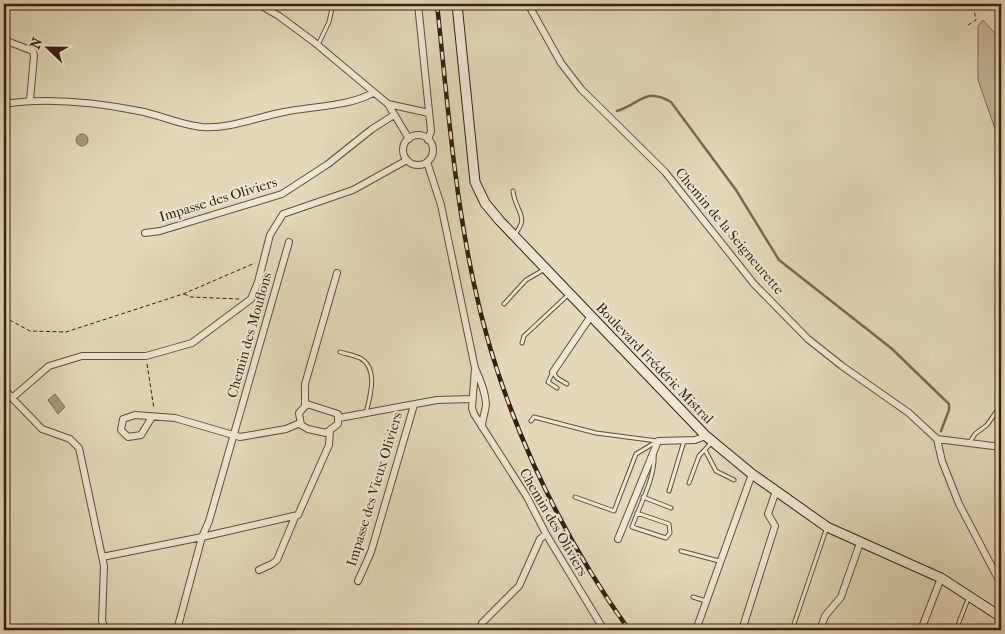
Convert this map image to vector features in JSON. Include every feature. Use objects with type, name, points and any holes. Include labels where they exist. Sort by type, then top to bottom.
[{"type":"main road","name":"Boulevard Frédéric Mistral","points":[[457,4],[475,182],[485,203],[513,236],[710,439],[752,474],[827,527],[860,544],[941,578],[1001,617]]},
{"type":"street","points":[[258,4],[279,16],[388,104],[429,113]]},
{"type":"street","points":[[418,4],[431,131],[428,140],[432,151],[427,162],[417,165],[407,160],[403,149],[409,139],[421,136],[428,140]]},
{"type":"street","name":"Chemin de la Seigneurette","points":[[528,4],[561,63],[581,89],[665,172],[754,284],[808,339],[842,366],[909,413],[937,439]]},
{"type":"street","points":[[4,40],[33,51],[30,100]]},
{"type":"street","points":[[4,104],[30,100],[74,101],[139,111],[202,127],[239,123],[283,112],[360,100],[373,93]]},
{"type":"street","points":[[388,104],[409,139]]},
{"type":"street","name":"Impasse des Oliviers","points":[[144,232],[160,231],[282,194],[328,164],[372,129],[394,115]]},
{"type":"street","points":[[12,398],[49,366],[82,356],[146,356],[192,343],[246,303],[254,290],[270,235],[283,214],[353,190],[407,160]]},
{"type":"street","name":"Chemin des Oliviers","points":[[427,162],[441,204],[475,368],[481,381],[486,405],[482,416],[482,428]]},
{"type":"street","name":"Chemin des Mouflons","points":[[177,630],[202,537],[209,521],[289,242]]},
{"type":"street","points":[[305,405],[313,404],[332,410],[338,414],[338,424],[330,431],[321,432],[308,429],[300,423],[298,413],[305,405],[305,384],[336,273]]},
{"type":"street","points":[[553,372],[591,316]]},
{"type":"street","name":"Chemin des Oliviers","points":[[475,368],[472,398],[474,414],[527,497],[546,534],[604,630]]},
{"type":"street","points":[[4,388],[42,429],[70,439],[79,448],[105,576],[102,621],[106,630]]},
{"type":"street","points":[[339,418],[437,400],[472,398]]},
{"type":"street","name":"Impasse des Vieux Oliviers","points":[[358,581],[371,552],[414,405]]},
{"type":"street","points":[[154,417],[140,435],[128,437],[121,430],[123,419],[127,417],[154,417],[175,418],[232,436],[286,430],[300,423]]},
{"type":"street","points":[[258,570],[277,560],[294,517],[302,510],[324,460],[332,437],[330,431]]},
{"type":"street","points":[[618,539],[658,441],[710,439]]},
{"type":"street","points":[[1001,447],[937,439],[942,461],[959,504],[993,572],[1001,584]]},
{"type":"street","points":[[696,630],[752,474]]},
{"type":"street","points":[[742,630],[774,526],[768,514],[776,492]]},
{"type":"street","points":[[102,556],[294,517]]},
{"type":"street","points":[[482,623],[519,586],[540,540],[546,534]]},
{"type":"street","points":[[820,630],[825,616],[841,597],[860,544]]},
{"type":"street","points":[[921,630],[941,578]]},
{"type":"lane","points":[[318,46],[329,22],[333,4]]},
{"type":"lane","points":[[513,191],[514,203],[523,218],[523,224],[513,236]]},
{"type":"lane","points":[[504,304],[526,280],[545,269]]},
{"type":"lane","points":[[522,343],[524,336],[569,294]]},
{"type":"lane","points":[[340,352],[366,362],[372,389],[366,414]]},
{"type":"lane","points":[[557,388],[548,382],[553,372],[557,378],[567,384]]},
{"type":"lane","points":[[970,442],[975,434],[987,425],[1001,405]]},
{"type":"lane","points":[[531,421],[534,416],[596,433],[658,441]]},
{"type":"lane","points":[[689,483],[699,456],[705,450],[710,439]]},
{"type":"lane","points":[[669,491],[684,440]]},
{"type":"lane","points":[[574,497],[614,510],[636,454],[658,441]]},
{"type":"lane","points":[[637,513],[669,524],[670,533],[666,538],[632,527],[637,513],[643,498],[655,465],[654,450]]},
{"type":"lane","points":[[705,450],[716,471],[734,480]]},
{"type":"lane","points":[[643,498],[671,508]]},
{"type":"lane","points":[[792,630],[827,527]]},
{"type":"lane","points":[[682,551],[720,561]]},
{"type":"lane","points":[[956,630],[970,596]]},
{"type":"lane","points":[[693,598],[706,600]]},
{"type":"path","points":[[968,25],[976,20],[973,4]]},
{"type":"path","points":[[4,317],[30,330],[66,332],[183,294],[251,264],[262,263]]},
{"type":"path","points":[[183,294],[191,297],[241,299],[246,303]]},
{"type":"path","points":[[146,356],[154,417]]},
{"type":"shaded area","points":[[983,20],[1001,40],[1001,146],[978,80],[978,26]]},
{"type":"shaded area","points":[[80,134],[84,134],[88,140],[84,146],[80,146],[76,142],[76,138]]},
{"type":"shaded area","points":[[55,394],[65,407],[58,414],[48,400]]},
{"type":"waterway","points":[[617,111],[649,96],[655,96],[671,102],[736,190],[779,260],[891,348],[949,404],[949,410],[941,431]]},
{"type":"railway","points":[[437,4],[461,215],[474,284],[499,376],[515,421],[555,508],[602,591],[629,630]]}]
